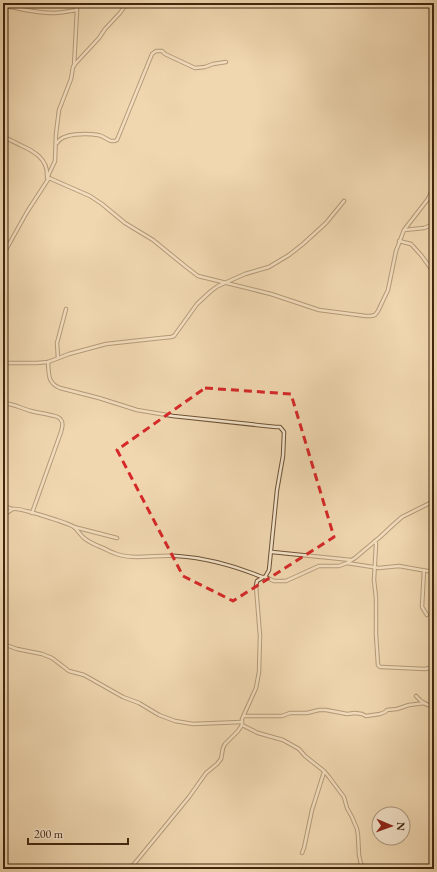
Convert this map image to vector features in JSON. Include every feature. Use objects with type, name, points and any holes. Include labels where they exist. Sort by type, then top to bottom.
[{"type":"street","points":[[3,255],[48,178],[55,162],[59,110],[74,67],[77,10],[74,3]]},
{"type":"street","points":[[74,67],[127,3]]},
{"type":"street","points":[[3,4],[23,10],[55,13],[77,10]]},
{"type":"street","points":[[56,143],[58,140],[68,135],[84,134],[96,134],[113,142],[117,140],[152,54],[156,51],[162,51],[165,54],[195,68],[226,62]]},
{"type":"street","points":[[3,136],[36,153],[47,166],[48,178]]},
{"type":"street","points":[[48,178],[90,196],[125,223],[153,240],[198,276],[270,294],[319,310],[371,316],[375,315],[378,311],[388,290],[396,251],[404,230],[428,199],[434,186]]},
{"type":"street","points":[[3,363],[48,362],[106,344],[174,336],[197,304],[211,291],[218,286],[245,274],[269,267],[289,255],[326,223],[344,201]]},
{"type":"street","points":[[404,230],[424,228],[434,224]]},
{"type":"street","points":[[399,241],[411,244],[432,270],[434,279]]},
{"type":"street","points":[[58,358],[57,343],[66,309]]},
{"type":"street","points":[[48,362],[50,381],[54,386],[60,388],[137,410],[173,416],[276,426],[284,432],[283,456],[277,490],[269,570],[257,582],[256,586],[260,636],[256,688],[238,731],[223,748],[221,759],[206,773],[189,797],[130,869]]},
{"type":"street","points":[[3,403],[16,405],[33,412],[61,418],[62,428],[32,513]]},
{"type":"street","points":[[74,527],[83,538],[91,544],[118,555],[143,557],[170,555],[196,558],[240,568],[263,577],[279,581],[286,580],[320,566],[339,566],[347,563],[355,558],[402,517],[434,501]]},
{"type":"street","points":[[3,506],[117,538]]},
{"type":"street","points":[[3,516],[12,509]]},
{"type":"street","points":[[375,541],[374,580],[378,665],[382,667],[434,668]]},
{"type":"street","points":[[272,552],[351,560]]},
{"type":"street","points":[[347,563],[385,568],[399,566],[434,571]]},
{"type":"street","points":[[424,570],[422,607],[427,615]]},
{"type":"street","points":[[3,644],[16,649],[37,653],[52,658],[69,671],[84,675],[159,715],[193,724],[242,723],[258,733],[283,740],[299,749],[305,756],[324,771],[342,793],[358,835],[359,855],[362,869]]},
{"type":"street","points":[[416,696],[420,701],[430,706],[434,706]]},
{"type":"street","points":[[244,716],[282,716],[290,713],[307,713],[319,710],[347,714],[362,714],[366,716],[380,714],[387,710],[397,709],[408,705],[425,703]]},
{"type":"street","points":[[302,852],[312,810],[324,771]]},
{"type":"highlighted area","points":[[205,388],[291,394],[334,537],[233,601],[183,576],[117,450]]}]
